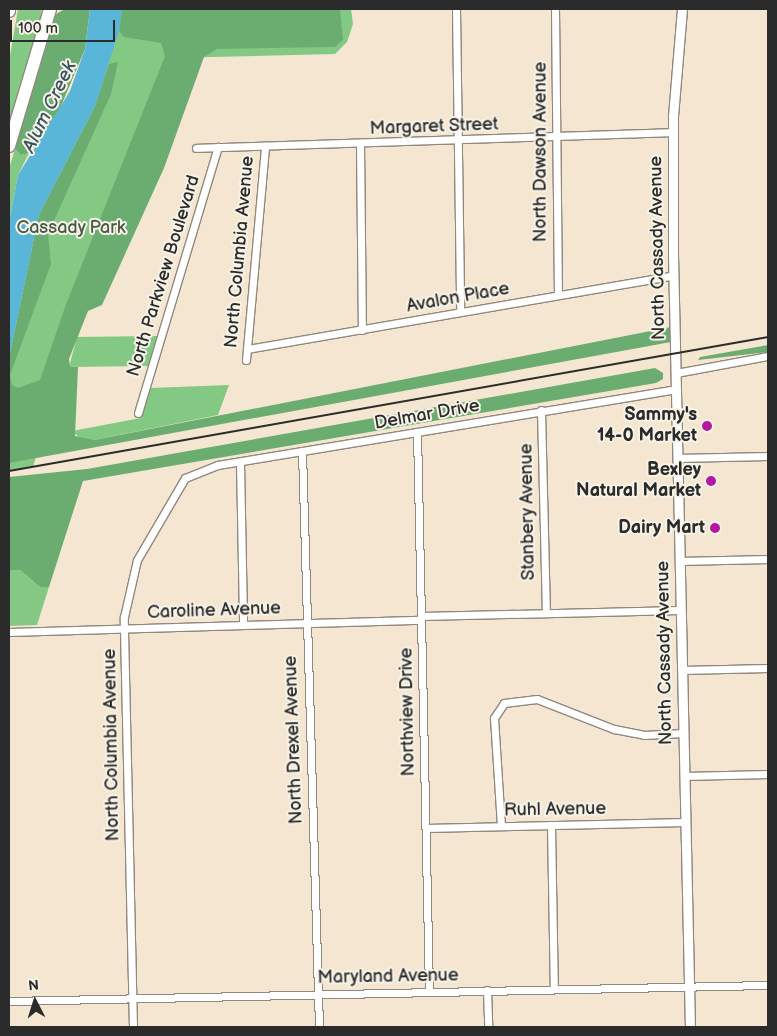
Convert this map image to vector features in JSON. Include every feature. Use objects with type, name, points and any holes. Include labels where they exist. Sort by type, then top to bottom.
[{"type":"highway","points":[[9,146],[50,9]]},
{"type":"street","points":[[456,9],[460,312]]},
{"type":"street","name":"North Dawson Avenue","points":[[555,9],[558,295]]},
{"type":"street","name":"North Cassady Avenue","points":[[682,9],[673,132],[674,275],[690,1027]]},
{"type":"street","name":"Margaret Street","points":[[196,148],[555,138],[673,132]]},
{"type":"street","points":[[360,144],[362,330]]},
{"type":"street","name":"North Columbia Avenue","points":[[246,360],[265,146]]},
{"type":"street","name":"North Parkview Boulevard","points":[[138,413],[218,148]]},
{"type":"street","name":"Avalon Place","points":[[247,349],[674,275]]},
{"type":"street","points":[[676,373],[768,356]]},
{"type":"street","name":"Delmar Drive","points":[[185,478],[240,462],[675,389]]},
{"type":"street","name":"Stanbery Avenue","points":[[541,410],[546,613]]},
{"type":"street","name":"Northview Drive","points":[[417,432],[429,991]]},
{"type":"street","name":"North Drexel Avenue","points":[[302,451],[319,1027]]},
{"type":"street","points":[[677,458],[768,456]]},
{"type":"street","points":[[240,462],[243,625]]},
{"type":"street","name":"North Columbia Avenue","points":[[133,1027],[124,628],[137,560],[185,478]]},
{"type":"street","points":[[679,561],[768,559]]},
{"type":"street","name":"Caroline Avenue","points":[[9,632],[680,610]]},
{"type":"street","points":[[682,670],[768,668]]},
{"type":"street","points":[[501,826],[494,718],[504,704],[537,699],[614,729],[644,735],[683,733]]},
{"type":"street","points":[[684,776],[768,774]]},
{"type":"street","name":"Ruhl Avenue","points":[[426,828],[685,822]]},
{"type":"street","points":[[551,825],[554,988]]},
{"type":"street","name":"Maryland Avenue","points":[[9,1001],[554,988],[768,985]]},
{"type":"street","points":[[487,990],[488,1027]]},
{"type":"green space","points":[[18,9],[41,9],[42,16],[9,130],[9,62]]},
{"type":"green space","points":[[65,9],[90,9],[85,49],[53,125],[29,153],[21,155],[15,149],[56,14]]},
{"type":"green space","name":"Cassady Park","points":[[122,9],[351,9],[353,24],[347,42],[335,54],[168,58],[78,314],[33,467],[9,471],[9,358],[39,215],[95,106]]},
{"type":"green space","points":[[122,9],[340,9],[343,40],[335,47],[217,49],[204,57],[164,168],[102,305],[88,311],[69,359],[70,367],[78,367],[75,436],[94,440],[671,327],[671,342],[9,463],[9,358],[39,215],[95,106],[109,64],[118,62],[111,94],[48,234],[51,264],[10,375],[12,385],[18,388],[40,380],[65,307],[165,56],[161,43],[124,37],[119,31]]},
{"type":"green space","points":[[15,149],[21,155],[29,153],[18,175],[9,223],[9,169]]},
{"type":"green space","points":[[158,336],[149,366],[69,367],[77,337]]},
{"type":"green space","points":[[768,345],[768,352],[698,360],[700,357]]},
{"type":"green space","points":[[655,368],[663,373],[663,379],[656,383],[83,481],[49,587],[40,587],[20,570],[9,570],[9,477],[87,469]]},
{"type":"green space","points":[[229,385],[218,415],[94,440],[82,440],[72,431],[141,418],[150,388]]},
{"type":"green space","points":[[9,570],[20,570],[40,587],[49,587],[37,625],[9,626]]},
{"type":"water","points":[[90,9],[122,9],[119,31],[95,106],[39,215],[9,358],[9,223],[18,175],[70,91],[85,49]]},
{"type":"railway","points":[[9,471],[768,337]]},
{"type":"place","name":"Sammy's 14-0 Market","points":[[707,426]]},
{"type":"place","name":"Bexley Natural Market","points":[[711,481]]},
{"type":"place","name":"Dairy Mart","points":[[715,528]]},
{"type":"water label","name":"Alum Creek","points":[[50,107]]}]
